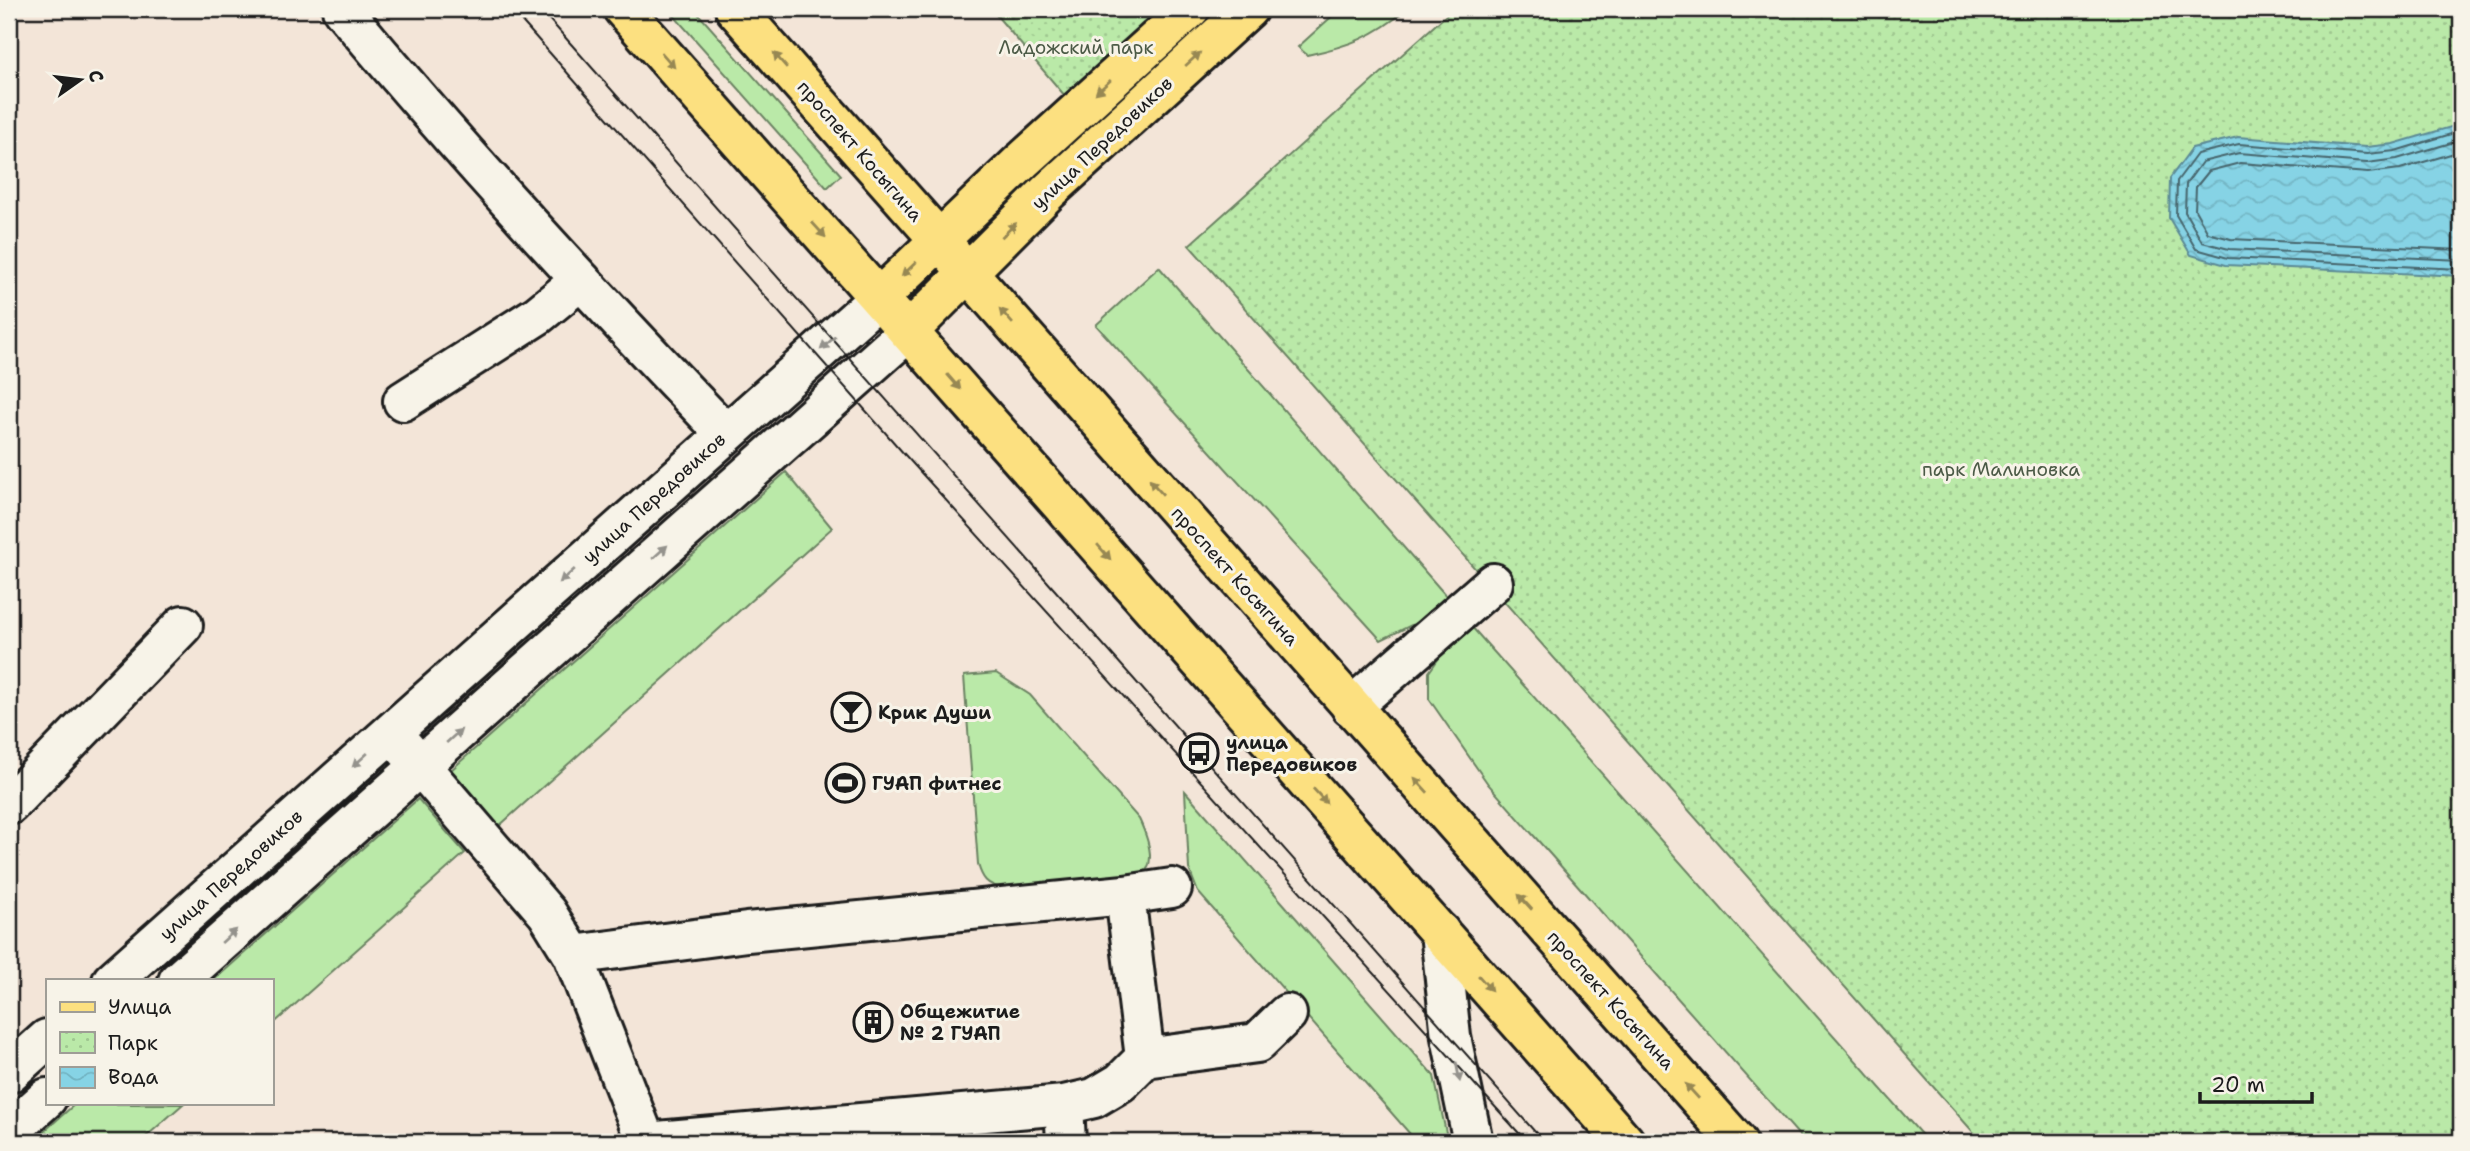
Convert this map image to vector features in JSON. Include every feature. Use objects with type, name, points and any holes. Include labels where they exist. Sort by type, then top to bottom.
[{"type":"main road","points":[[623,9],[1625,1142]]},
{"type":"main road","name":"проспект Косыгина","points":[[735,9],[1737,1142]]},
{"type":"main road","name":"улица Передовиков","points":[[879,298],[1022,161],[1190,9]]},
{"type":"main road","name":"улица Передовиков","points":[[909,331],[1049,191],[1248,9]]},
{"type":"street","points":[[342,9],[581,281],[726,434]]},
{"type":"street","points":[[403,401],[538,315],[581,281]]},
{"type":"street","name":"улица Передовиков","points":[[114,979],[879,298]]},
{"type":"street","name":"улица Передовиков","points":[[180,979],[909,331]]},
{"type":"street","points":[[1352,707],[1493,583]]},
{"type":"street","points":[[9,805],[183,625]]},
{"type":"street","points":[[391,732],[547,913],[573,955],[646,1142],[1065,1124],[1094,1098],[1121,1082],[1145,1058],[1256,1043],[1287,1014]]},
{"type":"street","points":[[573,955],[747,932],[1125,895],[1172,888]]},
{"type":"street","points":[[1125,895],[1145,1058]]},
{"type":"street","points":[[1440,932],[1451,1037],[1472,1142]]},
{"type":"street","points":[[9,1073],[46,1040]]},
{"type":"street","points":[[9,1132],[46,1099]]},
{"type":"green space","points":[[668,9],[694,9],[841,175],[827,188]]},
{"type":"green space","name":"Ладожский парк","points":[[991,9],[1177,9],[1071,103]]},
{"type":"green space","points":[[1340,9],[1407,9],[1383,27],[1348,44],[1307,55],[1298,47]]},
{"type":"green space","name":"парк Малиновка","points":[[1453,9],[2461,9],[2461,1142],[1982,1142],[1189,245]]},
{"type":"green space","points":[[1159,267],[1448,598],[1424,619],[1381,640],[1096,325]]},
{"type":"green space","points":[[786,472],[832,528],[498,827],[451,770]]},
{"type":"green space","points":[[1471,626],[1928,1142],[1805,1142],[1488,784],[1429,699],[1429,672],[1447,647]]},
{"type":"green space","points":[[996,673],[1030,695],[1139,819],[1149,849],[1149,865],[1146,871],[1140,875],[1002,888],[992,885],[983,877],[978,864],[964,676]]},
{"type":"green space","points":[[1185,791],[1434,1076],[1448,1142],[1417,1142],[1198,892],[1189,869]]},
{"type":"green space","points":[[418,799],[465,853],[273,1024],[273,979],[215,979]]},
{"type":"green space","points":[[73,1106],[181,1106],[140,1142],[32,1142]]},
{"type":"water","points":[[2461,124],[2461,276],[2226,265],[2191,255],[2169,218],[2170,178],[2192,148],[2238,137],[2366,147],[2393,144]]},
{"type":"tram line","points":[[511,9],[905,455],[1527,1142]]},
{"type":"tram line","points":[[540,9],[1544,1142]]},
{"type":"place","name":"Крик Души","points":[[851,712]]},
{"type":"place","name":"улица Передовиков","points":[[1199,753]]},
{"type":"place","name":"ГУАП фитнес","points":[[845,783]]},
{"type":"place","name":"Общежитие № 2 ГУАП","points":[[873,1022]]}]
